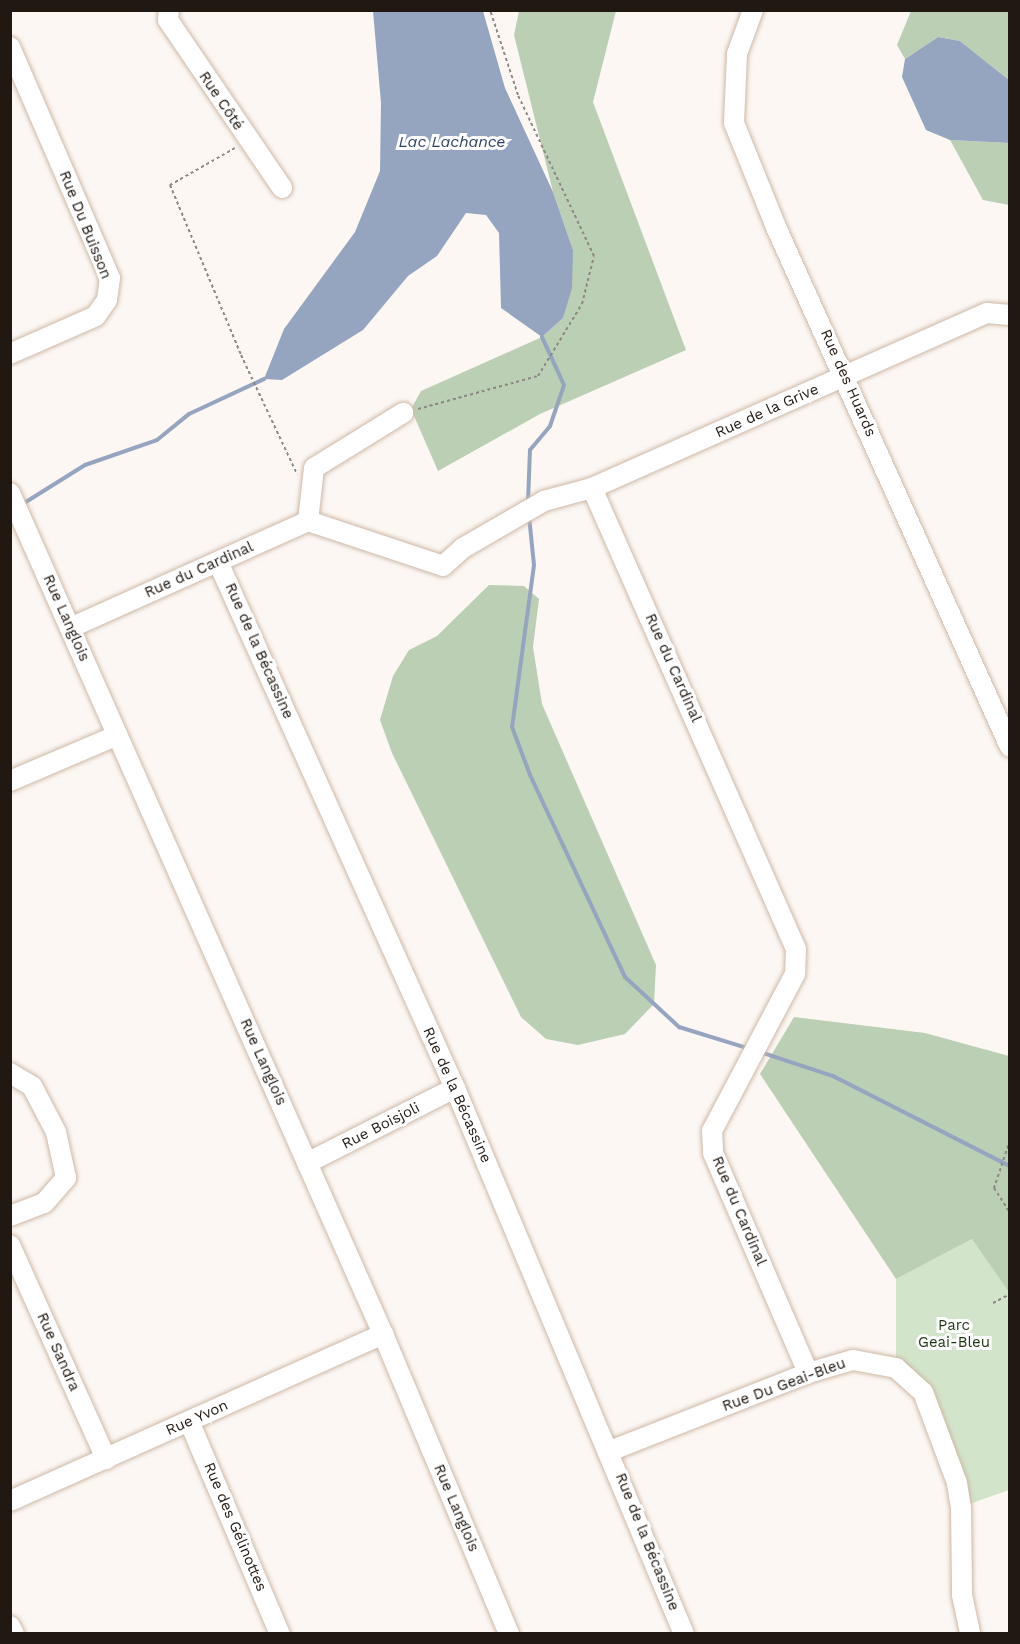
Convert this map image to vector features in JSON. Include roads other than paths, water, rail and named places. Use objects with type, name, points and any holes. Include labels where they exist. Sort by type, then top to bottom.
[{"type":"street","name":"Rue Côté","points":[[169,10],[168,20],[282,188]]},
{"type":"street","name":"Rue des Huards","points":[[753,10],[737,54],[734,123],[776,227],[1010,747]]},
{"type":"street","name":"Rue Du Buisson","points":[[10,47],[110,278],[107,300],[96,316],[10,354]]},
{"type":"street","name":"Rue de la Grive","points":[[592,488],[987,313],[1010,315]]},
{"type":"street","points":[[403,413],[314,468],[309,512],[443,566],[463,548],[544,501],[592,488]]},
{"type":"street","name":"Rue du Cardinal","points":[[592,488],[796,949],[795,974],[712,1131],[713,1153],[808,1373]]},
{"type":"street","name":"Rue Langlois","points":[[10,493],[383,1334],[509,1634]]},
{"type":"street","name":"Rue du Cardinal","points":[[70,628],[218,562],[309,512]]},
{"type":"street","name":"Rue de la Bécassine","points":[[218,562],[455,1088],[610,1451],[684,1634]]},
{"type":"street","points":[[10,781],[118,735]]},
{"type":"street","points":[[10,1073],[32,1086],[56,1132],[66,1178],[44,1203],[10,1216]]},
{"type":"street","name":"Rue Boisjoli","points":[[307,1163],[455,1088]]},
{"type":"street","name":"Rue Sandra","points":[[10,1245],[106,1459]]},
{"type":"street","name":"Rue Yvon","points":[[10,1502],[383,1334]]},
{"type":"street","name":"Rue Du Geai-Bleu","points":[[610,1451],[808,1373],[853,1360],[896,1368],[923,1392],[957,1483],[961,1507],[962,1595],[970,1634]]},
{"type":"street","name":"Rue des Gélinottes","points":[[189,1421],[280,1634]]},
{"type":"street","points":[[10,1626],[14,1634]]},
{"type":"water","name":"Lac Lachance","points":[[373,11],[483,11],[505,88],[553,192],[573,250],[572,288],[563,318],[542,337],[501,308],[499,233],[486,215],[466,213],[437,256],[408,276],[363,330],[282,380],[264,379],[284,329],[355,232],[380,171],[381,103]]},
{"type":"water","points":[[938,37],[960,41],[1009,80],[1009,143],[950,140],[926,130],[902,77],[905,59]]},
{"type":"waterway","points":[[528,502],[530,450],[550,426],[564,385],[542,337]]},
{"type":"waterway","points":[[21,505],[85,465],[157,440],[189,414],[264,379]]},
{"type":"waterway","points":[[529,516],[534,565],[512,727],[530,775],[625,977],[679,1027],[750,1049]]},
{"type":"waterway","points":[[760,1052],[833,1076],[1010,1166]]},
{"type":"park label","name":"Parc Geai-Bleu","points":[[954,1334]]}]
